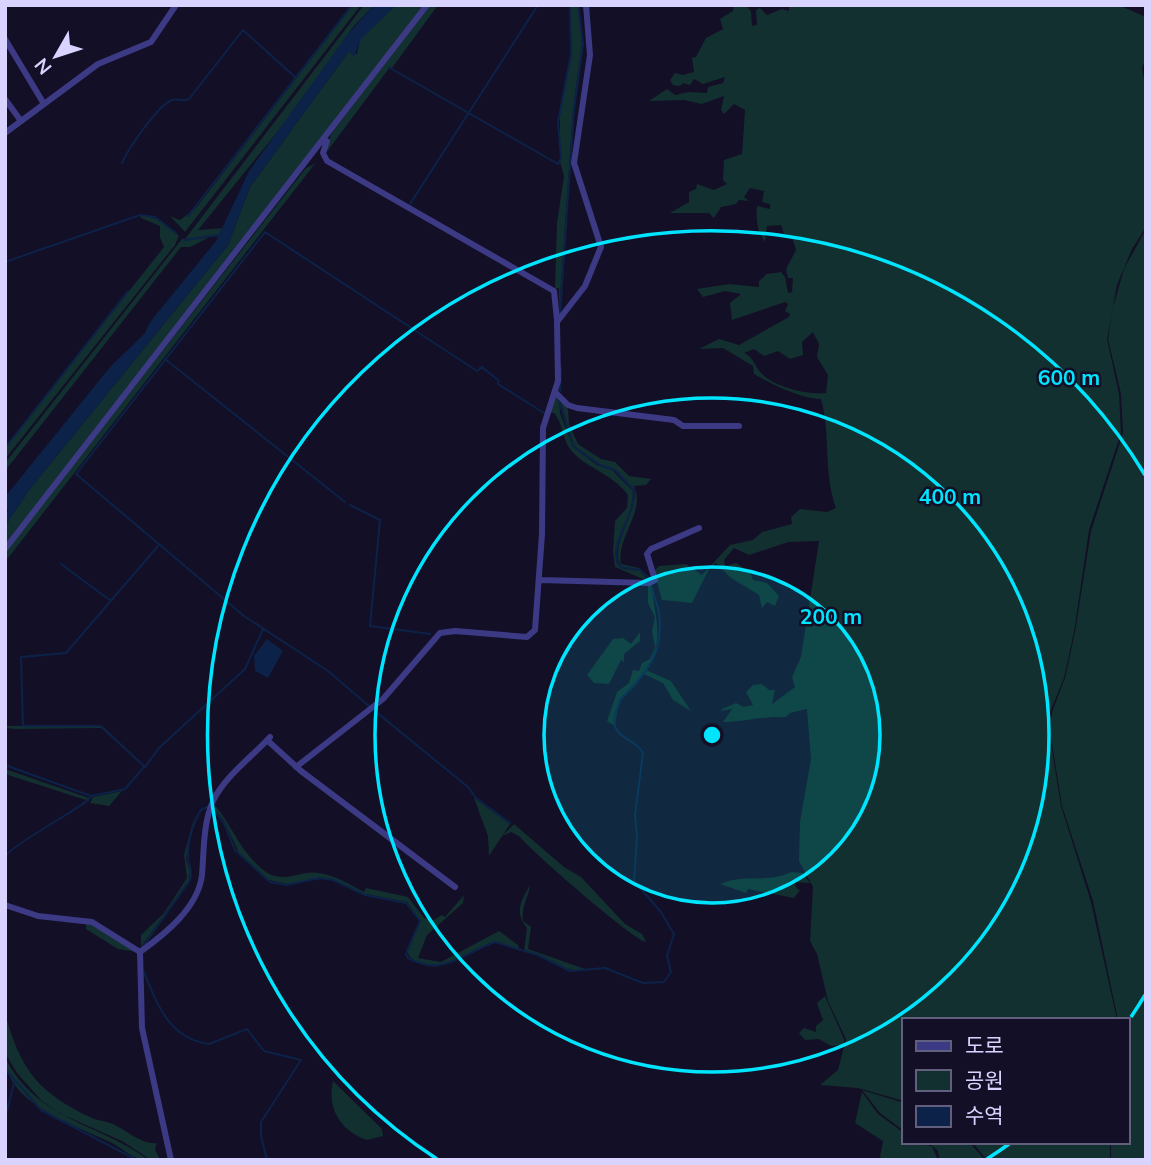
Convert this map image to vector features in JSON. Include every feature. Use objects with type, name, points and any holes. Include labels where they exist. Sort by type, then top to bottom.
[{"type":"street","points":[[5,133],[98,64],[151,42],[176,5]]},
{"type":"street","points":[[5,549],[305,166],[427,5]]},
{"type":"street","points":[[557,322],[585,286],[601,247],[574,163],[590,55],[586,5]]},
{"type":"street","points":[[5,39],[44,104]]},
{"type":"street","points":[[5,99],[22,121]]},
{"type":"street","points":[[324,158],[329,134]]},
{"type":"street","points":[[296,767],[383,699],[440,634],[456,631],[527,636],[533,634],[540,580],[543,428],[558,381],[558,299],[554,291],[324,158]]},
{"type":"street","points":[[305,166],[324,158]]},
{"type":"street","points":[[555,392],[568,405],[577,408],[674,420],[683,426],[739,426]]},
{"type":"street","points":[[540,580],[649,583],[654,580],[648,554],[650,549],[699,528]]},
{"type":"street","points":[[140,952],[170,929],[189,904],[201,878],[208,816],[216,795],[269,738],[296,767],[455,887]]},
{"type":"street","points":[[5,905],[38,916],[92,922],[140,952]]},
{"type":"street","points":[[140,952],[142,1028],[171,1160]]},
{"type":"green space","points":[[353,5],[361,5],[185,232],[170,216],[180,220],[196,208]]},
{"type":"green space","points":[[364,5],[374,5],[353,27],[300,104],[198,230],[224,228],[219,235],[185,239]]},
{"type":"green space","points":[[425,5],[5,547],[5,526],[29,490],[228,245],[250,187],[349,51],[357,54],[360,39],[395,6]]},
{"type":"green space","points":[[429,5],[438,5],[326,153],[331,134]]},
{"type":"green space","points":[[570,5],[578,5],[582,44],[573,109],[559,313],[559,288],[555,289],[557,223],[564,176],[560,162],[560,107],[572,54]]},
{"type":"green space","points":[[734,5],[745,5],[751,11],[752,26],[757,25],[756,10],[760,8],[767,15],[782,9],[789,11],[789,5],[1118,5],[1146,17],[1146,56],[1142,69],[1146,91],[1146,227],[1132,249],[1117,285],[1107,339],[1119,394],[1121,433],[1089,530],[1074,632],[1064,678],[1050,712],[1049,731],[1061,806],[1091,902],[1117,1018],[902,1018],[902,1100],[858,1088],[820,1085],[838,1070],[846,1039],[828,1001],[817,954],[810,941],[813,887],[799,861],[800,822],[811,759],[807,709],[790,713],[786,717],[723,722],[732,709],[721,711],[736,703],[744,707],[753,705],[746,692],[753,685],[762,684],[769,690],[775,690],[772,704],[795,687],[792,677],[801,657],[819,541],[788,542],[749,555],[734,548],[724,560],[725,566],[736,563],[750,572],[753,580],[767,583],[779,596],[775,606],[767,602],[762,608],[759,595],[731,578],[716,563],[710,567],[692,603],[662,600],[654,571],[659,566],[686,564],[702,575],[730,545],[753,540],[762,532],[792,524],[791,517],[800,509],[827,512],[836,508],[830,481],[821,399],[796,394],[769,382],[754,374],[753,366],[723,348],[699,349],[719,339],[739,345],[790,314],[785,311],[788,304],[785,302],[732,320],[730,303],[741,294],[725,291],[703,297],[697,289],[729,284],[759,287],[759,281],[767,274],[781,272],[785,277],[788,293],[792,292],[793,278],[788,278],[786,269],[796,250],[792,237],[784,234],[781,225],[767,226],[765,242],[760,234],[757,206],[770,209],[770,204],[762,202],[764,191],[750,188],[744,197],[749,201],[739,200],[736,204],[721,207],[714,218],[709,213],[670,213],[689,202],[689,192],[696,189],[697,184],[714,190],[727,184],[723,180],[724,160],[742,154],[745,110],[734,104],[724,114],[721,110],[724,96],[702,104],[684,100],[649,101],[667,89],[675,95],[689,92],[707,93],[708,87],[723,83],[725,77],[703,84],[694,79],[690,85],[683,83],[680,86],[673,85],[670,80],[675,73],[683,75],[694,72],[692,58],[696,57],[706,38],[723,29],[720,19],[733,11]],"holes":[[[813,332],[819,344],[817,357],[828,375],[826,393],[801,391],[775,383],[762,374],[744,353],[754,349],[764,356],[778,351],[790,359],[803,355],[802,342]]]},
{"type":"green space","points":[[319,162],[5,562],[5,552],[306,168]]},
{"type":"green space","points":[[147,215],[163,222],[179,236],[175,245],[5,459],[5,448],[164,247],[160,226],[140,216]]},
{"type":"green space","points":[[1146,229],[1146,1160],[1111,1160],[1111,1144],[1130,1144],[1130,1018],[1118,1018],[1093,901],[1062,806],[1050,731],[1052,712],[1065,678],[1075,632],[1091,531],[1123,433],[1121,394],[1108,339],[1112,311],[1124,269]]},
{"type":"green space","points":[[208,238],[190,247],[181,247],[5,471],[5,463],[182,239]]},
{"type":"green space","points":[[555,396],[559,398],[560,413],[573,447],[597,465],[612,470],[633,491],[616,562],[624,569],[640,571],[650,582],[615,567],[615,521],[627,508],[628,495],[614,481],[582,461],[570,449],[557,417],[548,412]]},
{"type":"green space","points":[[560,400],[568,409],[569,424],[578,444],[601,459],[615,462],[629,476],[651,479],[646,485],[634,486],[637,496],[636,505],[621,554],[621,564],[639,568],[644,572],[622,567],[618,560],[620,541],[632,509],[635,490],[616,471],[601,465],[574,446]]},
{"type":"green space","points":[[648,585],[651,585],[656,615],[656,648],[645,672],[635,686],[619,700],[615,726],[607,721],[617,692],[629,683],[633,670],[639,671],[642,663],[650,659],[655,647],[652,631],[655,617],[648,603]]},
{"type":"green space","points":[[640,632],[640,641],[624,654],[624,662],[621,660],[609,684],[594,683],[587,675],[613,639],[623,638],[631,644]]},
{"type":"green space","points":[[646,670],[671,681],[691,711],[673,700],[663,683],[644,674]]},
{"type":"green space","points":[[5,726],[101,726],[143,766],[101,728],[16,729]]},
{"type":"green space","points":[[5,769],[89,798],[89,801],[5,774]]},
{"type":"green space","points":[[122,791],[109,806],[90,803],[93,797]]},
{"type":"green space","points":[[474,798],[510,824],[489,856],[488,836]]},
{"type":"green space","points":[[214,804],[247,854],[269,874],[284,877],[318,873],[336,878],[364,892],[366,888],[408,897],[424,918],[434,920],[442,915],[445,917],[464,895],[463,903],[427,935],[418,958],[441,962],[499,931],[518,945],[520,951],[496,942],[440,966],[419,963],[409,956],[407,949],[420,921],[407,902],[365,894],[328,878],[287,884],[269,880],[239,853],[224,821],[212,806]]},
{"type":"green space","points":[[195,814],[186,859],[190,871],[189,880],[141,947],[141,935],[164,913],[187,878],[184,855]]},
{"type":"green space","points":[[514,824],[564,867],[581,877],[625,924],[642,934],[646,942],[603,912],[519,836],[511,832],[502,836]]},
{"type":"green space","points":[[791,872],[803,873],[810,883],[794,882],[800,890],[794,898],[748,889],[746,893],[720,884],[738,879],[782,876]]},
{"type":"green space","points":[[530,885],[523,916],[523,921],[531,927],[528,949],[585,969],[568,969],[524,952],[527,928],[523,922],[521,917],[520,906]]},
{"type":"green space","points":[[86,922],[138,952],[118,949],[86,929]]},
{"type":"green space","points":[[825,996],[844,1039],[844,1045],[831,1046],[819,1039],[805,1040],[799,1033],[804,1028],[816,1032],[816,1026],[823,1020],[817,1003]]},
{"type":"green space","points":[[5,1013],[17,1050],[45,1089],[73,1109],[113,1124],[146,1142],[157,1143],[155,1149],[160,1160],[151,1160],[122,1141],[59,1113],[41,1100],[17,1073],[5,1053]]},
{"type":"green space","points":[[5,1057],[18,1078],[50,1107],[149,1160],[133,1156],[45,1111],[17,1087],[8,1073]]},
{"type":"green space","points":[[333,1081],[382,1129],[383,1136],[367,1140],[349,1131],[334,1109]]},
{"type":"green space","points":[[862,1090],[902,1102],[902,1130],[880,1113]]},
{"type":"green space","points":[[862,1092],[878,1114],[902,1132],[902,1144],[932,1146],[938,1160],[884,1160],[880,1157],[883,1141],[855,1123]]},
{"type":"green space","points":[[930,1144],[971,1144],[985,1160],[940,1160],[938,1151]]},
{"type":"green space","points":[[974,1144],[1110,1144],[1110,1160],[987,1160]]},
{"type":"water","points":[[374,5],[396,5],[361,39],[354,57],[349,51],[250,187],[228,245],[29,490],[5,526],[5,515],[9,510],[5,509],[5,497],[110,367],[145,333],[150,322],[216,241],[249,171],[348,34]]},
{"type":"water","points":[[267,639],[283,651],[268,678],[255,671],[254,656]]},
{"type":"waterway","points":[[188,216],[352,5]]},
{"type":"waterway","points":[[410,204],[538,5]]},
{"type":"waterway","points":[[390,68],[558,164],[561,158],[558,122],[571,54],[570,5]]},
{"type":"waterway","points":[[560,313],[574,109],[583,44],[578,5]]},
{"type":"waterway","points":[[122,163],[159,110],[172,100],[189,99],[243,30],[295,77]]},
{"type":"waterway","points":[[5,262],[140,215],[155,217],[176,233]]},
{"type":"waterway","points":[[370,707],[328,671],[244,616],[76,474],[265,232],[477,371],[482,367],[499,381],[498,384],[544,413]]},
{"type":"waterway","points":[[185,240],[219,235]]},
{"type":"waterway","points":[[5,448],[128,291]]},
{"type":"waterway","points":[[165,359],[345,502]]},
{"type":"waterway","points":[[560,391],[561,368]]},
{"type":"waterway","points":[[559,401],[573,446],[600,465],[615,470],[633,489],[634,499],[619,539],[616,558],[620,567],[640,570],[650,579]]},
{"type":"waterway","points":[[350,505],[380,520],[370,626],[430,634]]},
{"type":"waterway","points":[[158,546],[66,653],[21,657],[23,726],[101,726],[145,767],[159,748],[245,669],[263,629]]},
{"type":"waterway","points":[[61,564],[111,601]]},
{"type":"waterway","points":[[213,809],[224,823],[235,850],[270,882],[287,885],[319,878],[333,880],[365,895],[406,903],[420,921],[406,954],[408,958],[421,963],[432,965],[452,962],[495,942],[538,955],[570,971],[605,968],[643,983],[664,982],[671,972],[667,956],[674,934],[661,912],[634,881],[637,836],[635,815],[643,753],[616,730],[614,722],[621,699],[646,671],[656,651],[660,628],[652,587]]},
{"type":"waterway","points":[[375,711],[468,787],[476,798],[510,823]]},
{"type":"waterway","points":[[5,765],[91,796],[125,789],[144,767]]},
{"type":"waterway","points":[[5,856],[79,807],[91,796]]},
{"type":"waterway","points":[[144,945],[190,880],[190,839],[198,815],[207,807]]},
{"type":"waterway","points":[[144,972],[166,1018],[184,1035],[209,1044],[247,1029],[264,1051],[301,1060],[261,1122],[261,1136],[267,1160]]},
{"type":"waterway","points":[[5,1069],[41,1110],[137,1160]]},
{"type":"waterway","points":[[5,1119],[14,1083]]}]
